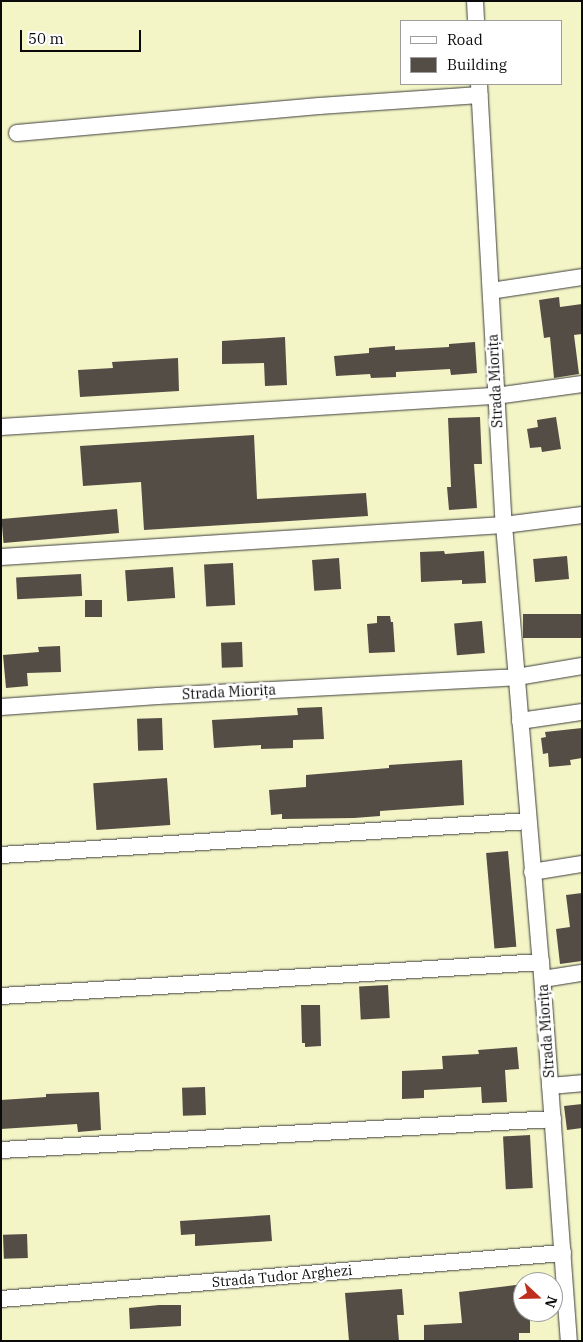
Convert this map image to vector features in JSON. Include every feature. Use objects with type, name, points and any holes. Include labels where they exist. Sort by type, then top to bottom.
[{"type":"street","points":[[475,1],[476,20]]},
{"type":"street","points":[[18,133],[319,106],[480,89]]},
{"type":"street","name":"Strada Miorița","points":[[480,89],[504,526],[541,962],[563,1253],[574,1307],[569,1341]]},
{"type":"street","points":[[491,291],[582,277]]},
{"type":"street","points":[[1,427],[496,396],[582,384]]},
{"type":"street","points":[[1,557],[504,526],[582,515]]},
{"type":"street","name":"Strada Miorița","points":[[1,707],[158,696],[517,677],[582,666]]},
{"type":"street","points":[[520,721],[582,712]]},
{"type":"street","points":[[1,855],[528,821]]},
{"type":"street","points":[[532,872],[582,864]]},
{"type":"street","points":[[1,996],[541,962]]},
{"type":"street","points":[[542,979],[582,973]]},
{"type":"street","points":[[550,1086],[582,1083]]},
{"type":"street","points":[[1,1150],[553,1119]]},
{"type":"street","name":"Strada Tudor Arghezi","points":[[1,1299],[563,1253]]},
{"type":"green space","points":[[1,1],[582,1],[582,1341],[1,1341]]},
{"type":"building","points":[[559,297],[560,307],[582,304],[582,334],[574,335],[579,374],[554,378],[550,337],[544,338],[539,300]]},
{"type":"building","points":[[285,337],[287,385],[265,386],[264,363],[222,364],[222,341]]},
{"type":"building","points":[[475,342],[477,373],[451,375],[450,369],[396,372],[396,377],[371,378],[370,374],[336,376],[334,356],[369,353],[369,348],[395,346],[395,350],[449,347],[449,344]]},
{"type":"building","points":[[178,358],[179,391],[80,397],[78,370],[113,368],[112,362]]},
{"type":"building","points":[[480,417],[482,464],[474,464],[477,508],[449,510],[447,487],[451,487],[448,418]]},
{"type":"building","points":[[556,417],[561,449],[542,452],[541,447],[530,448],[527,429],[538,427],[537,420]]},
{"type":"building","points":[[254,435],[257,499],[366,493],[368,516],[144,530],[141,482],[83,486],[80,446]]},
{"type":"building","points":[[117,509],[119,533],[4,543],[1,519]]},
{"type":"building","points":[[444,551],[445,554],[484,551],[486,583],[462,584],[462,580],[421,582],[420,552]]},
{"type":"building","points":[[567,556],[569,579],[535,582],[533,559]]},
{"type":"building","points":[[339,558],[341,589],[314,591],[312,560]]},
{"type":"building","points":[[233,563],[235,605],[206,606],[204,565]]},
{"type":"building","points":[[173,567],[175,598],[127,601],[125,570]]},
{"type":"building","points":[[81,574],[82,596],[17,599],[16,577]]},
{"type":"building","points":[[85,600],[102,600],[102,617],[85,617]]},
{"type":"building","points":[[523,614],[582,614],[582,638],[523,638]]},
{"type":"building","points":[[377,616],[390,616],[391,622],[393,622],[395,652],[369,653],[367,624],[377,623]]},
{"type":"building","points":[[482,621],[485,653],[457,655],[454,623]]},
{"type":"building","points":[[242,642],[243,667],[222,668],[221,643]]},
{"type":"building","points":[[60,646],[61,672],[27,673],[28,686],[6,688],[3,655],[39,652],[38,647]]},
{"type":"building","points":[[322,707],[324,739],[293,740],[293,748],[261,749],[261,745],[214,748],[212,720],[298,715],[297,708]]},
{"type":"building","points":[[162,718],[163,750],[138,751],[137,719]]},
{"type":"building","points":[[582,728],[582,758],[570,760],[571,765],[549,767],[548,753],[543,754],[541,738],[546,737],[545,732]]},
{"type":"building","points":[[462,760],[464,805],[380,811],[380,816],[354,818],[282,819],[282,814],[271,815],[269,790],[306,787],[306,775],[389,768],[389,765]]},
{"type":"building","points":[[167,778],[170,825],[96,830],[93,783]]},
{"type":"building","points":[[508,851],[516,947],[494,949],[486,853]]},
{"type":"building","points":[[582,893],[582,961],[560,964],[556,929],[570,927],[566,895]]},
{"type":"building","points":[[388,985],[390,1018],[361,1019],[359,987]]},
{"type":"building","points":[[301,1005],[320,1005],[321,1046],[305,1047],[305,1043],[302,1043]]},
{"type":"building","points":[[517,1047],[519,1069],[505,1070],[507,1102],[482,1103],[481,1087],[424,1090],[424,1098],[402,1099],[402,1071],[443,1069],[442,1056],[479,1054],[478,1050]]},
{"type":"building","points":[[205,1087],[206,1115],[183,1116],[182,1088]]},
{"type":"building","points":[[99,1092],[101,1130],[78,1132],[77,1124],[1,1129],[1,1100],[46,1097],[46,1094]]},
{"type":"building","points":[[582,1104],[582,1128],[567,1130],[564,1106]]},
{"type":"building","points":[[530,1135],[533,1188],[506,1189],[503,1136]]},
{"type":"building","points":[[270,1215],[272,1241],[195,1246],[195,1234],[181,1235],[180,1221]]},
{"type":"building","points":[[27,1234],[28,1258],[4,1259],[3,1235]]},
{"type":"building","points":[[513,1285],[513,1322],[530,1322],[530,1333],[519,1333],[519,1341],[424,1341],[424,1325],[462,1323],[459,1292]]},
{"type":"building","points":[[402,1289],[404,1315],[397,1315],[399,1341],[349,1341],[345,1293]]},
{"type":"building","points":[[181,1305],[181,1326],[130,1329],[129,1308]]}]
